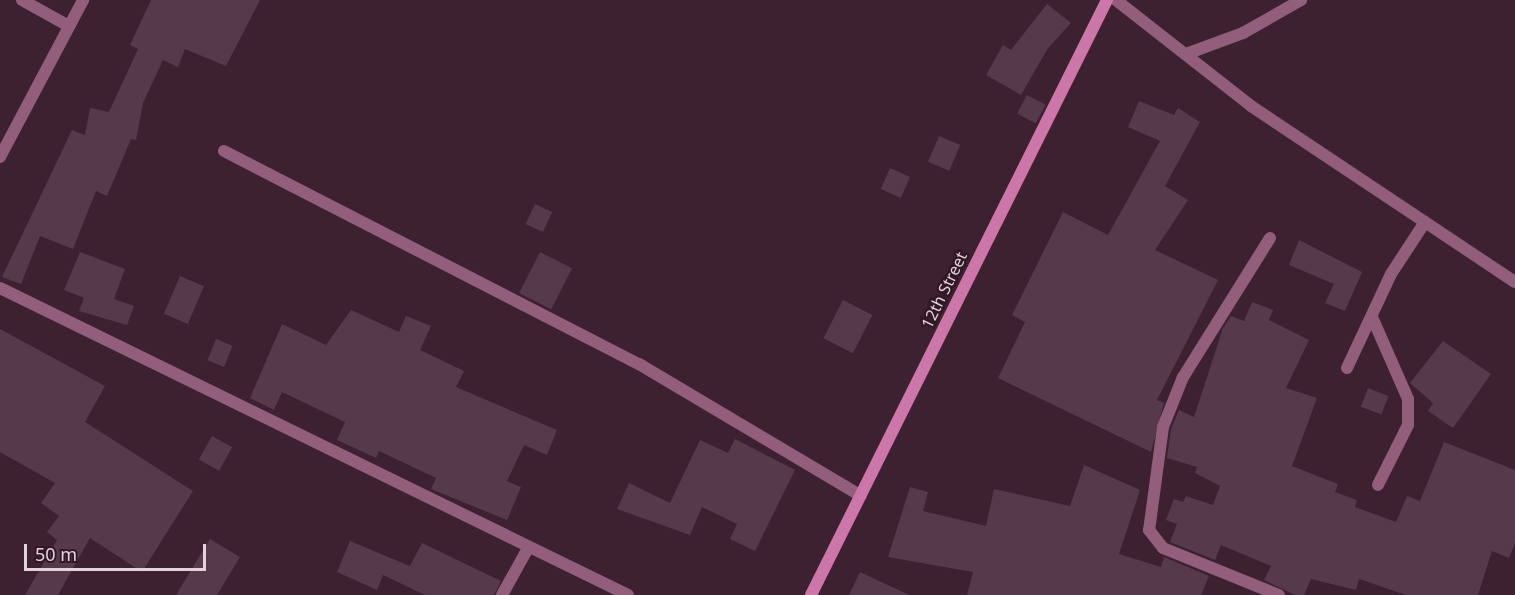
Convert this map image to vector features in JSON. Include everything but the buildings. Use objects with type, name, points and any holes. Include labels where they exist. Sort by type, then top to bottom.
[{"type":"main road","name":"12th Street","points":[[811,595],[1107,0]]},
{"type":"street","points":[[22,0],[69,26]]},
{"type":"street","points":[[0,158],[83,0]]},
{"type":"street","points":[[1116,0],[1251,106],[1515,282]]},
{"type":"street","points":[[1186,54],[1243,33],[1301,0]]},
{"type":"street","points":[[224,151],[639,364],[861,496]]},
{"type":"street","points":[[1347,368],[1372,317],[1425,222]]},
{"type":"street","points":[[1270,238],[1183,377],[1163,427],[1149,530],[1163,548],[1279,595]]},
{"type":"street","points":[[0,288],[527,550],[628,595]]},
{"type":"street","points":[[1372,317],[1408,399],[1408,425],[1378,485]]},
{"type":"street","points":[[502,595],[527,550]]}]
